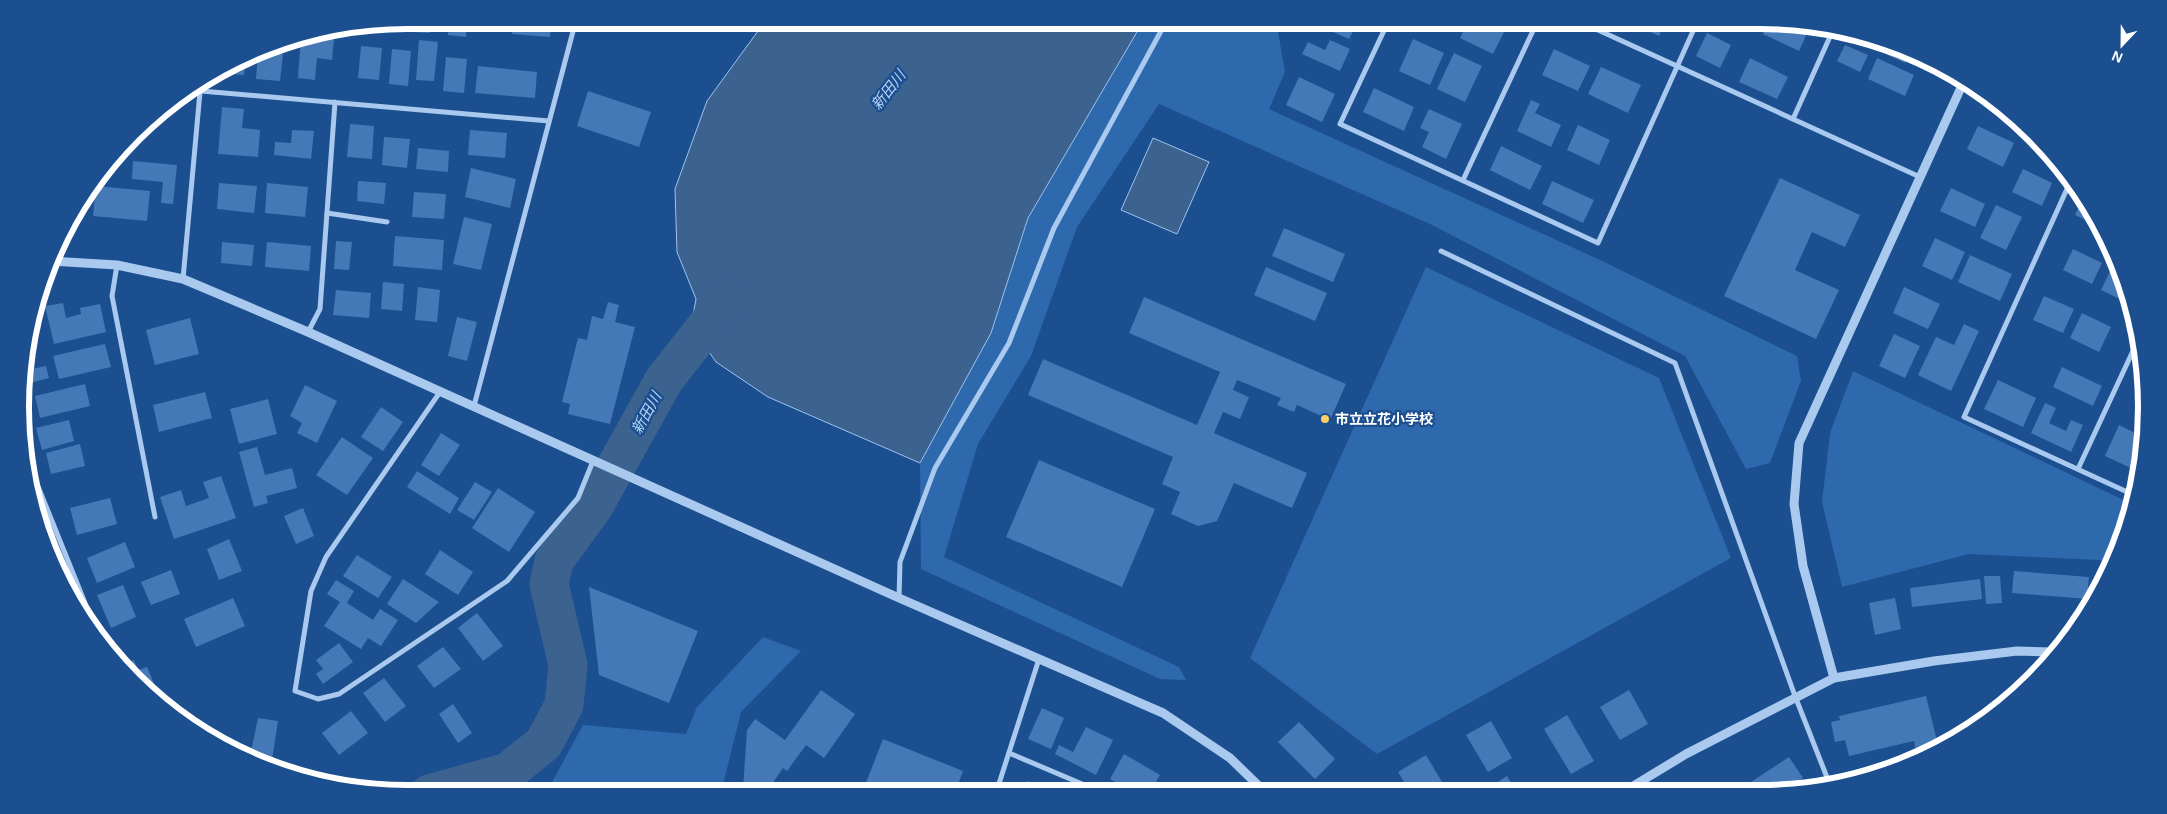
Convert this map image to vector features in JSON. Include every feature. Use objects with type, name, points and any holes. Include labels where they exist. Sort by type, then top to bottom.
[{"type":"street","points":[[474,406],[574,29]]},
{"type":"street","points":[[899,598],[900,562],[935,468],[1009,343],[1054,228],[1162,29]]},
{"type":"street","points":[[1385,29],[1340,124],[1598,243],[1694,29]]},
{"type":"street","points":[[1464,180],[1534,29]]},
{"type":"street","points":[[1596,29],[1920,177]]},
{"type":"street","points":[[1793,119],[1831,35]]},
{"type":"street","points":[[1834,678],[1803,566],[1794,504],[1799,443],[1961,87]]},
{"type":"street","points":[[183,279],[201,91],[549,120]]},
{"type":"street","points":[[308,332],[320,309],[335,102]]},
{"type":"street","points":[[2068,187],[1964,417],[2128,492]]},
{"type":"street","points":[[327,213],[387,222]]},
{"type":"street","points":[[1441,251],[1675,363],[1795,696],[1828,779]]},
{"type":"street","points":[[58,261],[117,265],[183,279],[308,332],[899,598],[1163,713],[1230,758],[1258,785]]},
{"type":"street","points":[[117,265],[112,296],[155,517]]},
{"type":"street","points":[[2078,469],[2134,350]]},
{"type":"street","points":[[440,392],[326,557],[311,591],[295,691],[318,699],[339,694],[507,580],[578,498],[594,461]]},
{"type":"street","points":[[36,482],[85,603]]},
{"type":"street","points":[[1635,785],[1686,754],[1795,696],[1834,678],[1934,660],[2017,651],[2048,652]]},
{"type":"street","points":[[999,785],[1039,658]]},
{"type":"street","points":[[1009,753],[1085,785]]},
{"type":"shaded area","points":[[1139,29],[1278,29],[1285,72],[1269,109],[1598,259],[1797,356],[1801,381],[1770,463],[1746,469],[1685,356],[1432,225],[1159,104],[1077,227],[1031,356],[978,444],[944,557],[1179,667],[1186,680],[1160,679],[921,569],[920,463],[991,333],[1028,218]]},
{"type":"shaded area","points":[[1426,267],[1659,378],[1731,558],[1377,754],[1250,658]]},
{"type":"shaded area","points":[[1853,371],[2126,501],[2118,529],[2105,561],[1969,554],[1842,587],[1822,502],[1830,433]]},
{"type":"shaded area","points":[[763,637],[801,651],[741,712],[723,785],[551,785],[583,725],[686,734],[697,707]]},
{"type":"water","points":[[759,29],[1139,29],[1028,218],[991,333],[920,463],[768,397],[716,362],[691,326],[696,299],[677,252],[675,189],[707,101]]},
{"type":"water","points":[[1153,138],[1209,162],[1177,234],[1121,210]]},
{"type":"building","points":[[406,29],[406,31],[388,30]]},
{"type":"building","points":[[412,29],[430,29],[430,33],[412,32]]},
{"type":"building","points":[[448,29],[466,29],[466,37],[448,35]]},
{"type":"building","points":[[512,29],[550,29],[550,37],[512,34]]},
{"type":"building","points":[[1326,29],[1354,29],[1349,39]]},
{"type":"building","points":[[1464,29],[1505,30],[1493,54],[1460,38]]},
{"type":"building","points":[[1644,29],[1662,29],[1659,36]]},
{"type":"building","points":[[1765,29],[1808,32],[1799,51],[1763,34]]},
{"type":"building","points":[[1707,33],[1731,45],[1720,68],[1696,56]]},
{"type":"building","points":[[324,38],[334,39],[332,60],[317,58],[315,80],[298,78],[300,44]]},
{"type":"building","points":[[1413,39],[1444,53],[1430,85],[1399,71]]},
{"type":"building","points":[[419,40],[438,42],[434,81],[416,80]]},
{"type":"building","points":[[1330,40],[1350,49],[1340,71],[1302,54],[1308,42],[1325,50]]},
{"type":"building","points":[[1862,43],[1907,59],[1905,63]]},
{"type":"building","points":[[1845,45],[1868,55],[1860,72],[1837,61]]},
{"type":"building","points":[[361,46],[382,48],[379,80],[358,78]]},
{"type":"building","points":[[392,49],[411,51],[408,86],[389,84]]},
{"type":"building","points":[[1554,49],[1590,66],[1578,91],[1542,75]]},
{"type":"building","points":[[274,53],[283,54],[280,81],[256,79],[257,60]]},
{"type":"building","points":[[1454,53],[1482,66],[1465,102],[1437,89]]},
{"type":"building","points":[[446,57],[467,59],[464,93],[443,91]]},
{"type":"building","points":[[1750,58],[1788,77],[1777,99],[1739,82]]},
{"type":"building","points":[[1877,58],[1914,75],[1905,96],[1868,79]]},
{"type":"building","points":[[1910,60],[1934,72],[1933,74],[1909,63]]},
{"type":"building","points":[[245,66],[244,75],[228,74]]},
{"type":"building","points":[[478,66],[537,72],[535,98],[475,93]]},
{"type":"building","points":[[1601,67],[1641,85],[1628,113],[1588,94]]},
{"type":"building","points":[[1299,77],[1335,94],[1322,122],[1286,105]]},
{"type":"building","points":[[1374,88],[1414,107],[1404,131],[1363,112]]},
{"type":"building","points":[[588,91],[651,112],[639,147],[577,126]]},
{"type":"building","points":[[1531,100],[1540,104],[1535,113],[1561,125],[1551,147],[1517,131]]},
{"type":"building","points":[[222,107],[244,109],[242,128],[260,130],[258,157],[218,154]]},
{"type":"building","points":[[1429,109],[1462,124],[1446,159],[1422,147],[1429,132],[1420,128]]},
{"type":"building","points":[[350,124],[374,126],[372,159],[347,157]]},
{"type":"building","points":[[1578,125],[1610,140],[1599,165],[1567,150]]},
{"type":"building","points":[[1978,126],[2014,143],[2003,167],[1967,149]]},
{"type":"building","points":[[292,130],[314,131],[311,159],[274,155],[275,142],[291,143]]},
{"type":"building","points":[[470,130],[507,133],[505,158],[468,155]]},
{"type":"building","points":[[384,137],[410,139],[407,168],[382,165]]},
{"type":"building","points":[[1501,146],[1542,166],[1530,190],[1490,170]]},
{"type":"building","points":[[418,148],[449,151],[448,172],[416,169]]},
{"type":"building","points":[[133,161],[177,165],[173,204],[161,203],[163,182],[132,179]]},
{"type":"building","points":[[471,168],[516,179],[510,208],[465,197]]},
{"type":"building","points":[[2023,169],[2052,183],[2042,206],[2012,192]]},
{"type":"building","points":[[1780,178],[1860,215],[1845,247],[1812,232],[1795,270],[1839,290],[1816,339],[1724,296]]},
{"type":"building","points":[[358,181],[386,183],[384,204],[357,201]]},
{"type":"building","points":[[1552,181],[1594,200],[1583,223],[1542,204]]},
{"type":"building","points":[[219,183],[257,186],[254,213],[217,209]]},
{"type":"building","points":[[267,183],[308,187],[305,217],[265,213]]},
{"type":"building","points":[[100,186],[150,191],[147,221],[93,216],[95,193]]},
{"type":"building","points":[[1951,188],[1985,204],[1975,227],[1940,211]]},
{"type":"building","points":[[414,192],[446,194],[444,219],[412,217]]},
{"type":"building","points":[[1996,205],[2022,217],[2006,250],[1980,238]]},
{"type":"building","points":[[2080,205],[2090,222],[2075,215]]},
{"type":"building","points":[[464,217],[492,224],[481,270],[453,264]]},
{"type":"building","points":[[1284,228],[1345,254],[1333,282],[1272,256]]},
{"type":"building","points":[[395,236],[444,240],[442,270],[393,266]]},
{"type":"building","points":[[1935,238],[1965,252],[1952,280],[1922,266]]},
{"type":"building","points":[[336,241],[352,242],[349,270],[334,269]]},
{"type":"building","points":[[222,242],[254,245],[252,266],[221,263]]},
{"type":"building","points":[[267,242],[311,246],[309,271],[265,267]]},
{"type":"building","points":[[2073,249],[2102,263],[2092,284],[2063,270]]},
{"type":"building","points":[[1970,255],[2012,274],[2000,301],[1958,282]]},
{"type":"building","points":[[1266,267],[1327,293],[1315,321],[1254,295]]},
{"type":"building","points":[[2111,268],[2122,300],[2101,290]]},
{"type":"building","points":[[383,282],[404,284],[402,311],[381,309]]},
{"type":"building","points":[[418,287],[440,290],[437,322],[415,320]]},
{"type":"building","points":[[1904,287],[1940,304],[1928,329],[1893,313]]},
{"type":"building","points":[[336,290],[371,293],[369,318],[333,315]]},
{"type":"building","points":[[2044,296],[2074,309],[2063,333],[2033,320]]},
{"type":"building","points":[[1144,297],[1346,384],[1330,420],[1297,405],[1294,412],[1277,405],[1281,398],[1237,380],[1233,390],[1249,397],[1240,419],[1223,412],[1214,433],[1307,473],[1292,508],[1234,483],[1217,521],[1198,526],[1171,514],[1180,492],[1162,484],[1173,457],[1028,395],[1043,359],[1197,425],[1220,372],[1129,333]]},
{"type":"building","points":[[608,302],[619,305],[615,322],[635,327],[610,424],[568,414],[570,404],[562,402],[578,338],[587,340],[592,316],[603,319]]},
{"type":"building","points":[[63,303],[66,318],[81,314],[80,308],[100,304],[106,332],[54,344],[45,306]]},
{"type":"building","points":[[2082,313],[2111,327],[2099,352],[2070,338]]},
{"type":"building","points":[[457,317],[477,322],[467,361],[448,356]]},
{"type":"building","points":[[190,318],[199,354],[155,365],[146,330]]},
{"type":"building","points":[[1964,324],[1979,331],[1951,391],[1918,375],[1936,337],[1954,345]]},
{"type":"building","points":[[1894,334],[1920,346],[1905,378],[1879,366]]},
{"type":"building","points":[[105,344],[111,367],[59,379],[53,356]]},
{"type":"building","points":[[46,366],[49,378],[30,383],[31,369]]},
{"type":"building","points":[[2062,367],[2102,386],[2093,406],[2053,387]]},
{"type":"building","points":[[1998,380],[2036,398],[2023,427],[1984,409]]},
{"type":"building","points":[[85,384],[90,406],[40,418],[35,396]]},
{"type":"building","points":[[305,385],[337,401],[317,443],[297,433],[302,423],[290,416]]},
{"type":"building","points":[[205,392],[212,418],[159,432],[153,405]]},
{"type":"building","points":[[268,399],[277,434],[239,444],[230,409]]},
{"type":"building","points":[[2045,403],[2056,408],[2049,423],[2066,431],[2071,420],[2083,425],[2071,452],[2031,433]]},
{"type":"building","points":[[381,407],[403,422],[383,451],[361,437]]},
{"type":"building","points":[[69,420],[74,441],[42,450],[36,428]]},
{"type":"building","points":[[2119,425],[2137,434],[2133,469],[2105,456]]},
{"type":"building","points":[[441,433],[460,445],[439,476],[421,465]]},
{"type":"building","points":[[342,437],[373,458],[347,495],[316,475]]},
{"type":"building","points":[[80,444],[85,466],[51,474],[46,453]]},
{"type":"building","points":[[257,447],[265,475],[292,468],[297,488],[266,496],[268,503],[254,507],[239,452]]},
{"type":"building","points":[[1039,460],[1155,509],[1122,587],[1006,537]]},
{"type":"building","points":[[417,471],[459,498],[450,514],[407,487]]},
{"type":"building","points":[[221,476],[236,518],[174,539],[160,497],[181,490],[186,506],[209,498],[203,482]]},
{"type":"building","points":[[475,482],[492,492],[474,520],[457,510]]},
{"type":"building","points":[[498,488],[535,512],[509,552],[472,528]]},
{"type":"building","points":[[110,498],[117,524],[77,535],[70,508]]},
{"type":"building","points":[[303,508],[314,536],[296,544],[284,516]]},
{"type":"building","points":[[229,539],[242,571],[219,580],[207,549]]},
{"type":"building","points":[[125,542],[135,567],[97,583],[87,558]]},
{"type":"building","points":[[440,550],[473,572],[458,595],[425,574]]},
{"type":"building","points":[[357,555],[392,577],[378,598],[343,576]]},
{"type":"building","points":[[171,570],[180,594],[151,605],[141,582]]},
{"type":"building","points":[[2014,571],[2089,577],[2086,599],[2012,593]]},
{"type":"building","points":[[1984,576],[2000,576],[2002,603],[1986,604]]},
{"type":"building","points":[[403,579],[439,602],[416,623],[387,604]]},
{"type":"building","points":[[1980,579],[1982,599],[1912,607],[1910,588]]},
{"type":"building","points":[[336,580],[354,591],[347,603],[373,620],[380,609],[398,620],[381,646],[368,638],[361,649],[324,626],[340,602],[327,594]]},
{"type":"building","points":[[123,585],[136,617],[111,628],[97,595]]},
{"type":"building","points":[[589,587],[698,631],[669,703],[599,675]]},
{"type":"building","points":[[233,598],[245,626],[196,647],[184,619]]},
{"type":"building","points":[[1895,598],[1901,629],[1875,635],[1869,603]]},
{"type":"building","points":[[477,613],[503,646],[483,661],[458,628]]},
{"type":"building","points":[[339,643],[353,662],[323,684],[316,674],[323,669],[316,660]]},
{"type":"building","points":[[443,647],[461,669],[434,688],[417,666]]},
{"type":"building","points":[[134,660],[138,670],[147,667],[157,690],[140,674],[129,662]]},
{"type":"building","points":[[384,678],[406,706],[385,722],[363,693]]},
{"type":"building","points":[[821,690],[855,714],[824,758],[806,745],[787,771],[783,768],[771,785],[743,785],[747,730],[755,719],[785,740]]},
{"type":"building","points":[[1629,690],[1648,724],[1620,740],[1600,707]]},
{"type":"building","points":[[1926,696],[1937,741],[1916,751],[1914,741],[1849,756],[1845,740],[1835,742],[1831,722],[1840,720],[1839,716]]},
{"type":"building","points":[[453,704],[472,733],[458,743],[439,714]]},
{"type":"building","points":[[1042,708],[1064,718],[1051,749],[1028,739]]},
{"type":"building","points":[[351,711],[368,733],[339,755],[322,733]]},
{"type":"building","points":[[1567,715],[1594,761],[1571,774],[1544,729]]},
{"type":"building","points":[[258,718],[278,721],[272,760],[248,750],[252,747]]},
{"type":"building","points":[[1491,721],[1512,758],[1488,772],[1466,735]]},
{"type":"building","points":[[1299,722],[1335,759],[1315,779],[1278,742]]},
{"type":"building","points":[[1086,727],[1113,740],[1096,775],[1055,754],[1059,745],[1073,752]]},
{"type":"building","points":[[883,739],[963,771],[958,785],[865,785]]},
{"type":"building","points":[[1124,754],[1160,775],[1154,785],[1121,785],[1110,779]]},
{"type":"building","points":[[1426,755],[1444,785],[1406,785],[1398,772]]},
{"type":"building","points":[[1789,757],[1803,778],[1795,783],[1746,785]]},
{"type":"building","points":[[1507,776],[1512,785],[1493,785]]},
{"type":"building","points":[[1028,781],[1037,785],[1026,785]]},
{"type":"waterway","name":"新田川","points":[[461,785],[508,772],[544,743],[564,705],[568,665],[549,584],[554,561],[594,506],[664,380],[730,296]]},
{"type":"place","name":"市立立花小学校","points":[[1325,419]]}]
